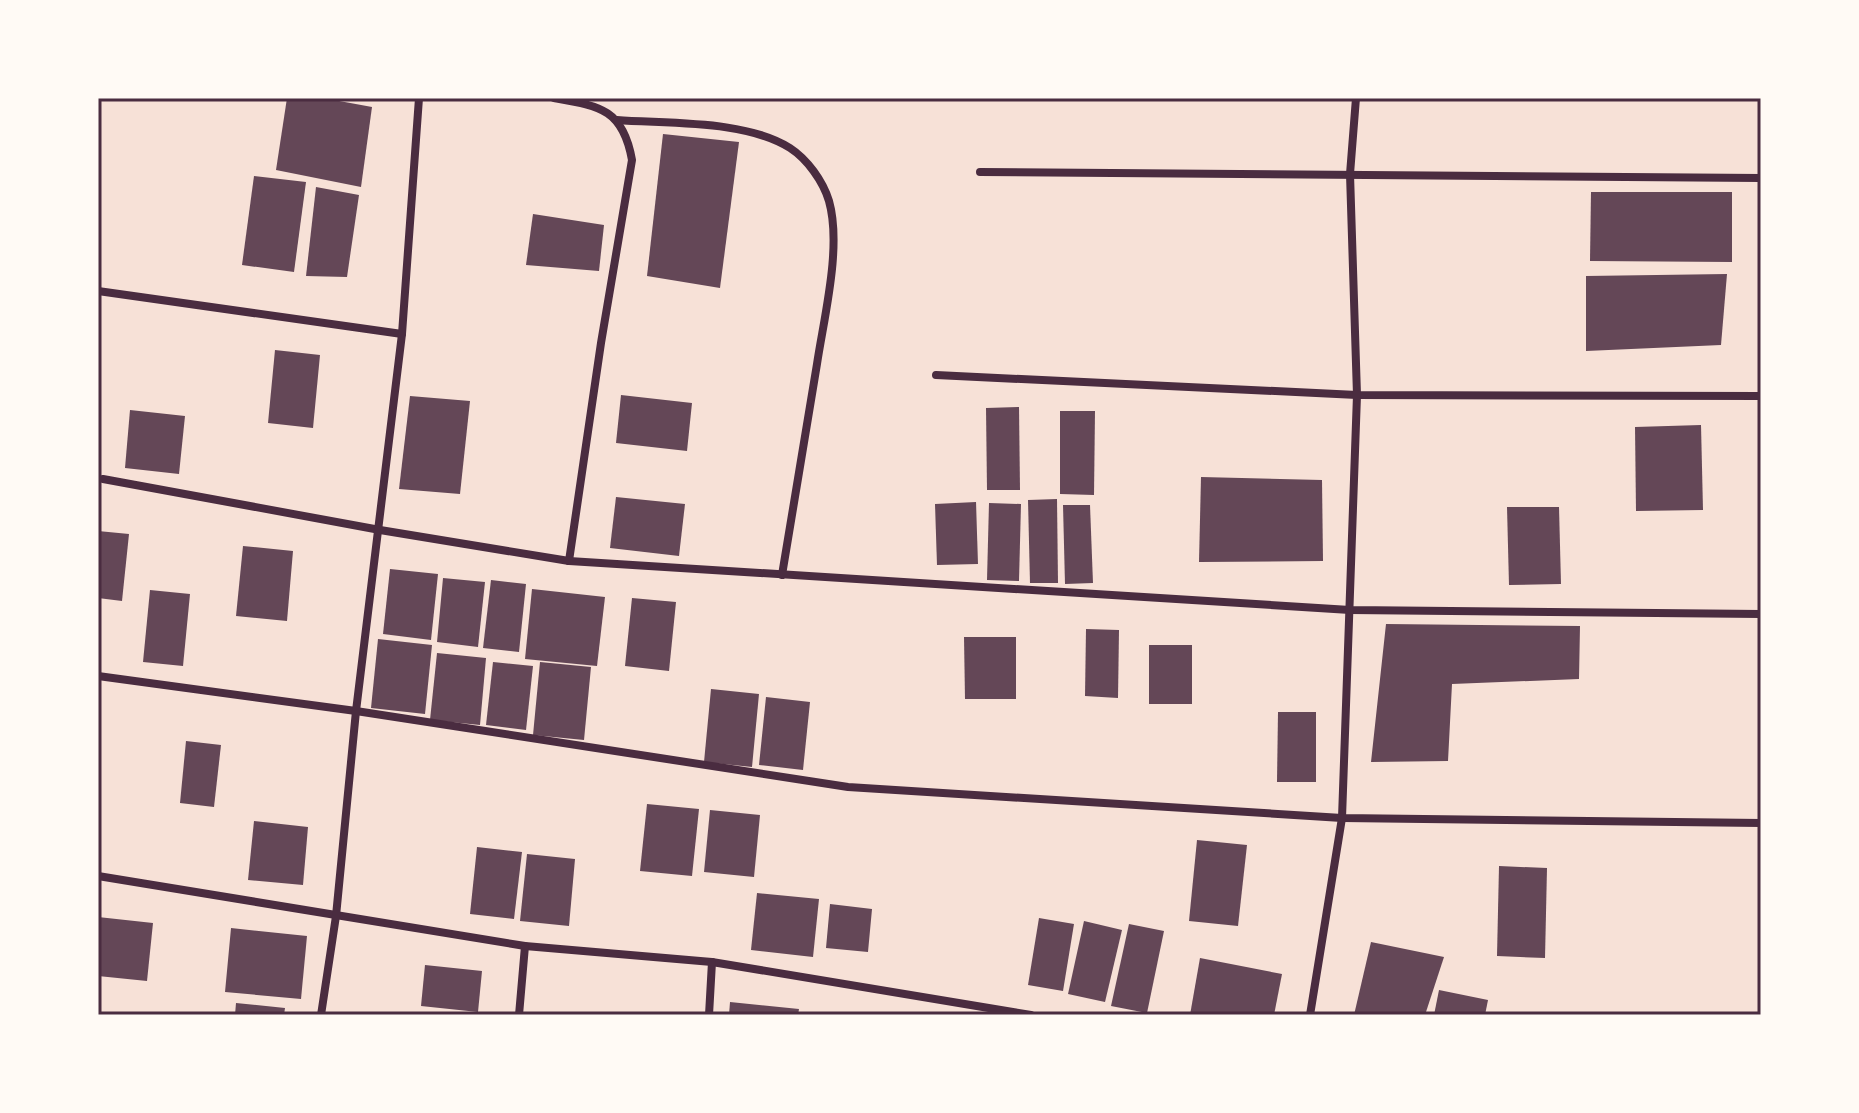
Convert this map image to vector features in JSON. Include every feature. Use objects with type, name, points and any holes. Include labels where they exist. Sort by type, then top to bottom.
[{"type":"street","points":[[321,1015],[336,916],[356,711],[402,334],[419,98]]},
{"type":"street","points":[[554,98],[594,104],[617,120],[629,139],[632,160],[569,561]]},
{"type":"street","points":[[1310,1015],[1342,818],[1357,395],[1350,174],[1356,98]]},
{"type":"street","points":[[617,120],[745,129],[769,137],[791,149],[807,163],[822,184],[829,203],[833,258],[782,575]]},
{"type":"street","points":[[980,172],[1761,178]]},
{"type":"street","points":[[98,291],[402,334]]},
{"type":"street","points":[[936,375],[1357,395],[1761,396]]},
{"type":"street","points":[[103,479],[569,561],[1350,610],[1761,614]]},
{"type":"street","points":[[98,676],[356,711],[848,787],[1342,818],[1761,823]]},
{"type":"street","points":[[98,876],[525,946],[712,962],[1031,1015]]},
{"type":"street","points":[[519,1015],[525,946]]},
{"type":"street","points":[[709,1015],[712,962]]},
{"type":"building","points":[[287,98],[323,98],[372,107],[361,187],[276,170]]},
{"type":"building","points":[[663,134],[739,142],[720,288],[647,276]]},
{"type":"building","points":[[254,176],[306,182],[294,272],[242,265]]},
{"type":"building","points":[[316,187],[359,195],[347,277],[306,276]]},
{"type":"building","points":[[1591,192],[1732,192],[1732,262],[1590,261]]},
{"type":"building","points":[[533,214],[604,225],[599,271],[526,265]]},
{"type":"building","points":[[1727,274],[1721,345],[1586,351],[1586,276]]},
{"type":"building","points":[[275,350],[320,355],[313,428],[268,423]]},
{"type":"building","points":[[621,395],[692,403],[687,451],[616,443]]},
{"type":"building","points":[[410,396],[470,401],[460,494],[399,489]]},
{"type":"building","points":[[1019,407],[1020,490],[987,490],[986,408]]},
{"type":"building","points":[[130,410],[185,416],[179,474],[125,468]]},
{"type":"building","points":[[1060,411],[1095,411],[1094,495],[1060,494]]},
{"type":"building","points":[[1701,425],[1703,510],[1636,511],[1635,427]]},
{"type":"building","points":[[1201,477],[1322,480],[1323,561],[1199,562]]},
{"type":"building","points":[[616,497],[685,504],[679,556],[610,548]]},
{"type":"building","points":[[1057,499],[1058,583],[1030,583],[1028,500]]},
{"type":"building","points":[[976,502],[978,564],[937,565],[935,504]]},
{"type":"building","points":[[989,503],[1021,504],[1019,581],[987,580]]},
{"type":"building","points":[[1063,505],[1090,505],[1093,583],[1065,584]]},
{"type":"building","points":[[1507,507],[1559,507],[1561,584],[1509,585]]},
{"type":"building","points":[[98,531],[129,534],[122,601],[98,598]]},
{"type":"building","points":[[243,546],[293,551],[287,621],[236,616]]},
{"type":"building","points":[[390,569],[438,574],[431,640],[383,634]]},
{"type":"building","points":[[443,578],[485,582],[478,647],[437,642]]},
{"type":"building","points":[[491,580],[526,584],[519,652],[483,648]]},
{"type":"building","points":[[532,589],[605,597],[597,666],[525,659]]},
{"type":"building","points":[[150,590],[190,594],[183,666],[143,662]]},
{"type":"building","points":[[632,598],[676,602],[669,671],[625,666]]},
{"type":"building","points":[[1386,624],[1580,626],[1579,679],[1452,684],[1448,761],[1371,762]]},
{"type":"building","points":[[1086,629],[1119,630],[1118,698],[1085,696]]},
{"type":"building","points":[[964,637],[1016,637],[1016,699],[965,699]]},
{"type":"building","points":[[378,639],[432,645],[425,714],[371,708]]},
{"type":"building","points":[[1149,645],[1192,645],[1192,704],[1149,704]]},
{"type":"building","points":[[437,653],[486,658],[480,725],[430,720]]},
{"type":"building","points":[[493,662],[533,666],[526,730],[486,725]]},
{"type":"building","points":[[540,662],[591,667],[584,740],[533,735]]},
{"type":"building","points":[[711,689],[759,694],[752,767],[704,762]]},
{"type":"building","points":[[766,697],[810,702],[803,770],[759,765]]},
{"type":"building","points":[[1278,712],[1316,712],[1316,782],[1277,782]]},
{"type":"building","points":[[186,741],[221,745],[214,807],[180,803]]},
{"type":"building","points":[[647,804],[699,809],[692,876],[640,871]]},
{"type":"building","points":[[710,810],[760,815],[754,877],[704,872]]},
{"type":"building","points":[[254,821],[308,827],[303,885],[248,880]]},
{"type":"building","points":[[1197,840],[1247,845],[1238,926],[1189,921]]},
{"type":"building","points":[[477,847],[522,852],[514,919],[470,914]]},
{"type":"building","points":[[527,854],[575,859],[569,926],[520,921]]},
{"type":"building","points":[[1499,866],[1547,868],[1545,958],[1497,956]]},
{"type":"building","points":[[757,893],[819,899],[813,957],[751,950]]},
{"type":"building","points":[[830,904],[872,909],[868,952],[826,948]]},
{"type":"building","points":[[98,917],[153,923],[147,981],[98,976]]},
{"type":"building","points":[[1039,918],[1074,924],[1063,991],[1028,985]]},
{"type":"building","points":[[1084,921],[1122,930],[1105,1002],[1068,994]]},
{"type":"building","points":[[1129,924],[1164,931],[1147,1013],[1111,1006]]},
{"type":"building","points":[[231,928],[307,936],[301,999],[225,992]]},
{"type":"building","points":[[1371,942],[1444,957],[1425,1015],[1354,1015]]},
{"type":"building","points":[[1200,958],[1282,974],[1274,1015],[1190,1015]]},
{"type":"building","points":[[425,965],[482,971],[478,1012],[421,1006]]},
{"type":"building","points":[[1439,990],[1488,1000],[1485,1015],[1434,1015]]},
{"type":"building","points":[[730,1002],[799,1009],[798,1015],[729,1015]]},
{"type":"building","points":[[236,1003],[285,1008],[284,1015],[235,1015]]}]
